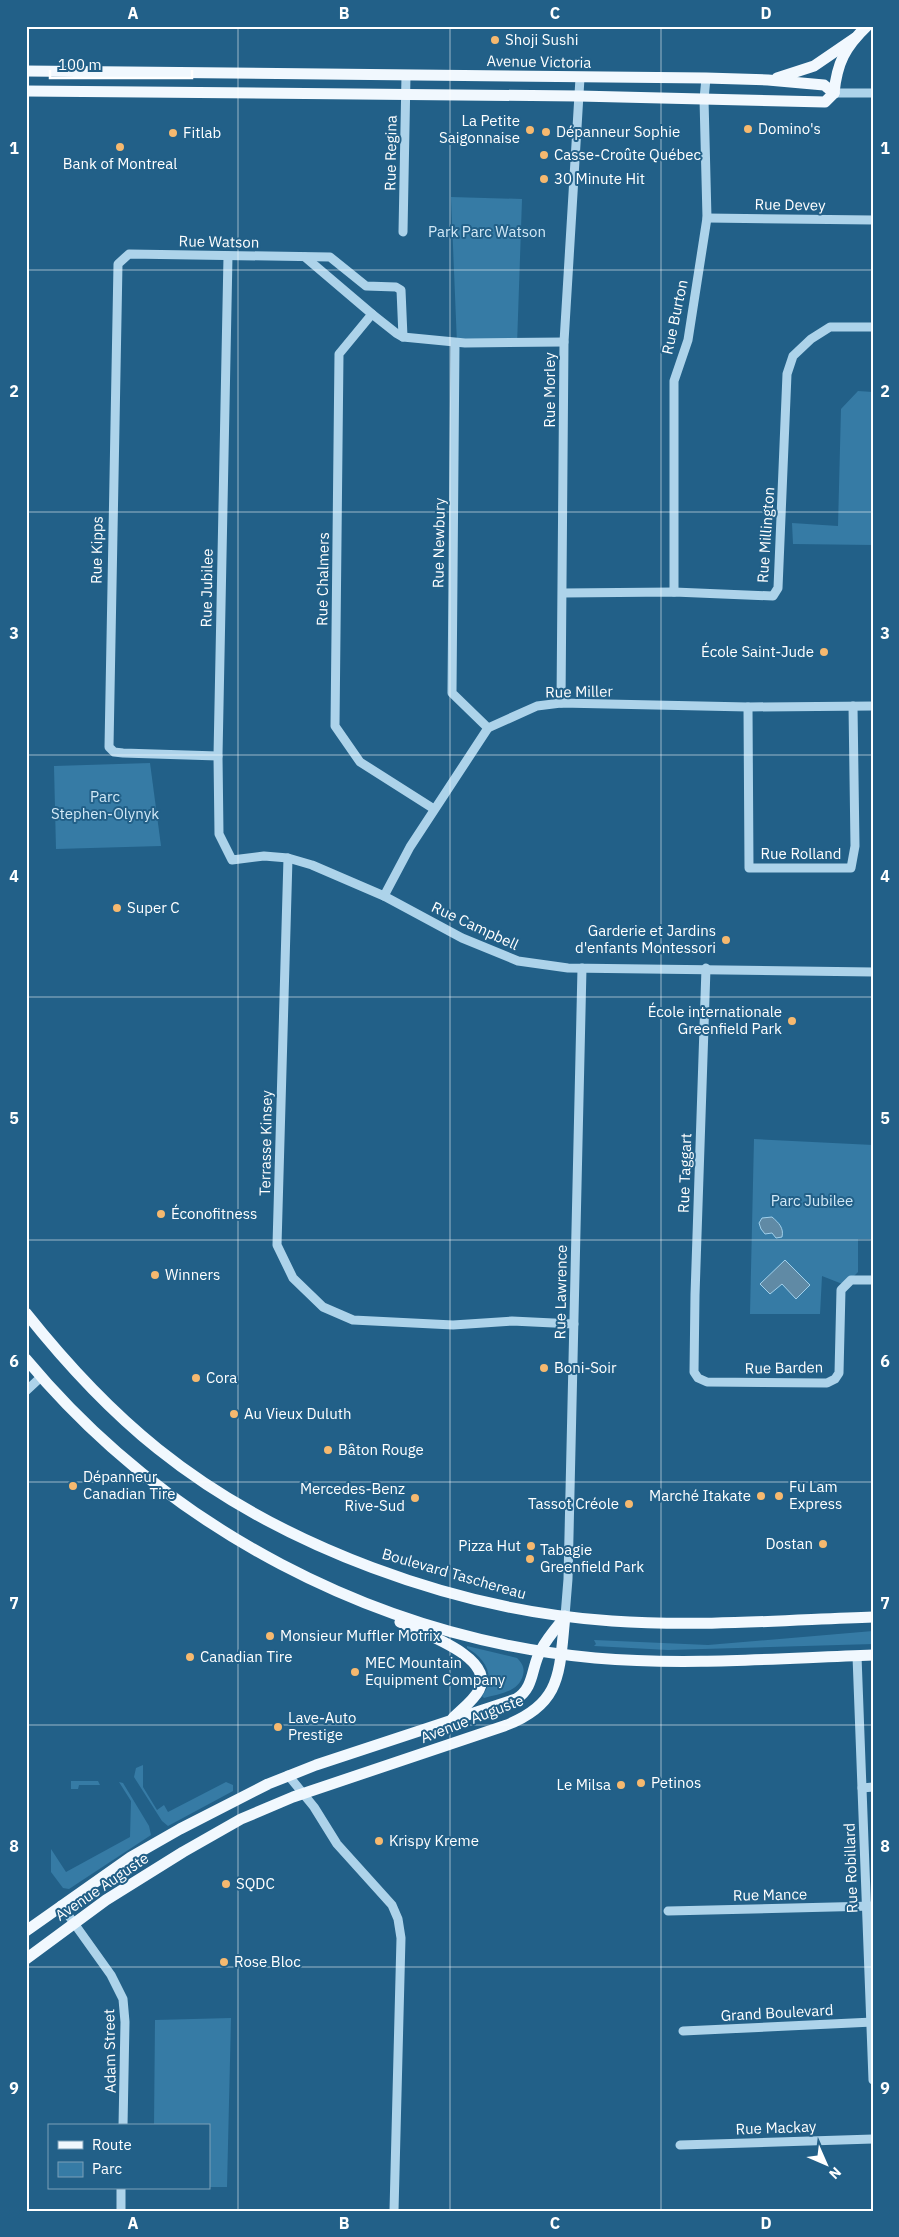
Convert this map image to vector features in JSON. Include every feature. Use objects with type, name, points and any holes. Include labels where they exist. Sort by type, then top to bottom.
[{"type":"main road","points":[[834,93],[836,72],[842,57],[855,38],[867,26]]},
{"type":"main road","points":[[768,80],[814,66],[855,38]]},
{"type":"main road","name":"Avenue Victoria","points":[[26,71],[706,78],[768,80],[824,85],[834,93],[824,102],[579,96],[26,91]]},
{"type":"main road","name":"Boulevard Taschereau","points":[[26,1312],[83,1379],[134,1429],[195,1476],[246,1508],[320,1546],[410,1580],[500,1604],[565,1616],[612,1621],[687,1624],[873,1617]]},
{"type":"main road","points":[[26,1359],[41,1377],[104,1440],[165,1491],[242,1543],[465,1654],[474,1661],[482,1674],[480,1688],[452,1719]]},
{"type":"main road","points":[[338,1591],[390,1612],[442,1629],[561,1654],[598,1658],[668,1661],[873,1655]]},
{"type":"main road","name":"Avenue Auguste","points":[[26,1931],[113,1869],[163,1839],[288,1776],[520,1697],[530,1683],[540,1651],[565,1616]]},
{"type":"main road","name":"Avenue Auguste","points":[[26,1958],[129,1886],[218,1831],[273,1805],[527,1716],[540,1706],[549,1695],[556,1679],[565,1616]]},
{"type":"street","name":"Rue Regina","points":[[403,232],[406,75]]},
{"type":"street","name":"Rue Morley","points":[[561,703],[564,342],[580,78]]},
{"type":"street","name":"Rue Burton","points":[[674,592],[674,381],[688,340],[707,218],[704,99],[706,78]]},
{"type":"street","name":"Avenue Victoria","points":[[834,93],[873,93]]},
{"type":"street","name":"Rue Devey","points":[[707,218],[873,220]]},
{"type":"street","name":"Rue Watson","points":[[134,254],[330,257],[366,286],[396,286],[401,290],[403,336]]},
{"type":"street","name":"Rue Kipps","points":[[134,254],[123,257],[118,264],[116,274],[109,747],[114,752],[123,753],[218,756]]},
{"type":"street","name":"Rue Jubilee","points":[[228,256],[218,834],[232,860],[264,856],[288,858]]},
{"type":"street","points":[[304,257],[396,334],[455,343],[564,342]]},
{"type":"street","name":"Rue Chalmers","points":[[372,314],[339,354],[335,726],[360,762],[434,809]]},
{"type":"street","name":"Rue Millington","points":[[563,593],[674,592],[773,596],[778,588],[787,374],[793,356],[811,339],[830,326],[873,327]]},
{"type":"street","name":"Rue Newbury","points":[[455,343],[452,693],[488,728]]},
{"type":"street","name":"Rue Miller","points":[[488,728],[538,706],[561,703],[748,707],[873,706]]},
{"type":"street","name":"Rue Rolland","points":[[748,707],[749,868],[832,869],[851,868],[855,846],[852,706]]},
{"type":"street","points":[[384,896],[410,847],[488,728]]},
{"type":"street","name":"Rue Campbell","points":[[288,858],[312,865],[384,896],[462,938],[518,961],[582,968],[706,968],[873,972]]},
{"type":"street","name":"Terrasse Kinsey","points":[[288,858],[277,1245],[293,1278],[323,1307],[353,1320],[452,1326],[512,1322],[574,1324]]},
{"type":"street","name":"Rue Lawrence","points":[[565,1616],[568,1579],[582,968]]},
{"type":"street","name":"Rue Taggart","points":[[698,1378],[694,1372],[695,1299],[706,968]]},
{"type":"street","name":"Rue Barden","points":[[698,1378],[707,1382],[827,1384],[835,1379],[839,1373],[841,1290],[851,1280],[873,1280]]},
{"type":"street","points":[[26,1391],[41,1377]]},
{"type":"street","name":"Rue Robillard","points":[[857,1656],[869,1906],[873,2080]]},
{"type":"street","points":[[288,1776],[304,1794],[337,1844],[392,1904],[400,1924],[394,2211]]},
{"type":"street","points":[[862,1788],[873,1787]]},
{"type":"street","name":"Adam Street","points":[[61,1905],[114,1980],[123,2002],[123,2124]]},
{"type":"street","name":"Rue Mance","points":[[668,1911],[869,1906]]},
{"type":"street","name":"Grand Boulevard","points":[[683,2031],[872,2022]]},
{"type":"street","name":"Rue Mackay","points":[[680,2145],[873,2139]]},
{"type":"street","points":[[121,2190],[121,2211]]},
{"type":"green space","name":"Park Parc Watson","points":[[451,197],[522,199],[517,345],[457,344]]},
{"type":"green space","points":[[858,391],[873,392],[873,545],[793,544],[792,523],[838,526],[841,409]]},
{"type":"green space","name":"Parc Stephen-Olynyk","points":[[150,763],[161,846],[56,849],[54,766]]},
{"type":"green space","name":"Parc Jubilee","points":[[754,1139],[873,1145],[873,1241],[870,1239],[858,1239],[858,1272],[845,1285],[822,1276],[820,1314],[750,1314]]},
{"type":"green space","points":[[873,1631],[873,1644],[668,1650],[594,1646],[596,1644],[594,1640],[708,1645]]},
{"type":"green space","points":[[467,1646],[517,1658],[522,1664],[524,1672],[521,1681],[513,1689],[484,1698],[482,1696],[489,1682],[489,1675],[484,1663]]},
{"type":"green space","points":[[143,1765],[143,1787],[157,1810],[164,1805],[168,1812],[226,1782],[233,1785],[233,1791],[168,1826],[162,1821],[134,1777],[136,1768]]},
{"type":"green space","points":[[71,1781],[98,1781],[100,1785],[79,1785],[78,1789],[71,1789]]},
{"type":"green space","points":[[119,1782],[123,1783],[149,1826],[151,1835],[69,1889],[63,1888],[51,1872],[51,1849],[66,1872],[130,1837],[131,1801]]},
{"type":"green space","points":[[231,2018],[227,2187],[210,2187],[210,2124],[154,2124],[155,2020]]},
{"type":"shaded area","points":[[772,1217],[780,1226],[782,1237],[776,1238],[772,1233],[765,1234],[761,1229],[759,1223],[762,1218]]},
{"type":"shaded area","points":[[785,1260],[810,1285],[796,1299],[782,1284],[770,1294],[760,1284]]},
{"type":"place","name":"Shoji Sushi","points":[[495,40]]},
{"type":"place","name":"Domino's","points":[[748,129]]},
{"type":"place","name":"La Petite Saigonnaise","points":[[530,130]]},
{"type":"place","name":"Dépanneur Sophie","points":[[546,132]]},
{"type":"place","name":"Fitlab","points":[[173,133]]},
{"type":"place","name":"Bank of Montreal","points":[[120,147]]},
{"type":"place","name":"Casse-Croûte Québec","points":[[544,155]]},
{"type":"place","name":"30 Minute Hit","points":[[544,179]]},
{"type":"place","name":"École Saint-Jude","points":[[824,652]]},
{"type":"place","name":"Super C","points":[[117,908]]},
{"type":"place","name":"Garderie et Jardins d'enfants Montessori","points":[[726,940]]},
{"type":"place","name":"École internationale Greenfield Park","points":[[792,1021]]},
{"type":"place","name":"Éconofitness","points":[[161,1214]]},
{"type":"place","name":"Winners","points":[[155,1275]]},
{"type":"place","name":"Boni-Soir","points":[[544,1368]]},
{"type":"place","name":"Cora","points":[[196,1378]]},
{"type":"place","name":"Au Vieux Duluth","points":[[234,1414]]},
{"type":"place","name":"Bâton Rouge","points":[[328,1450]]},
{"type":"place","name":"Dépanneur Canadian Tire","points":[[73,1486]]},
{"type":"place","name":"Marché Itakate","points":[[761,1496]]},
{"type":"place","name":"Fu Lam Express","points":[[779,1496]]},
{"type":"place","name":"Mercedes-Benz Rive-Sud","points":[[415,1498]]},
{"type":"place","name":"Tassot Créole","points":[[629,1504]]},
{"type":"place","name":"Dostan","points":[[823,1544]]},
{"type":"place","name":"Pizza Hut","points":[[531,1546]]},
{"type":"place","name":"Tabagie Greenfield Park","points":[[530,1559]]},
{"type":"place","name":"Monsieur Muffler Motrix","points":[[270,1636]]},
{"type":"place","name":"Canadian Tire","points":[[190,1657]]},
{"type":"place","name":"MEC Mountain Equipment Company","points":[[355,1672]]},
{"type":"place","name":"Lave-Auto Prestige","points":[[278,1727]]},
{"type":"place","name":"Petinos","points":[[641,1783]]},
{"type":"place","name":"Le Milsa","points":[[621,1785]]},
{"type":"place","name":"Krispy Kreme","points":[[379,1841]]},
{"type":"place","name":"SQDC","points":[[226,1884]]},
{"type":"place","name":"Rose Bloc","points":[[224,1962]]}]
